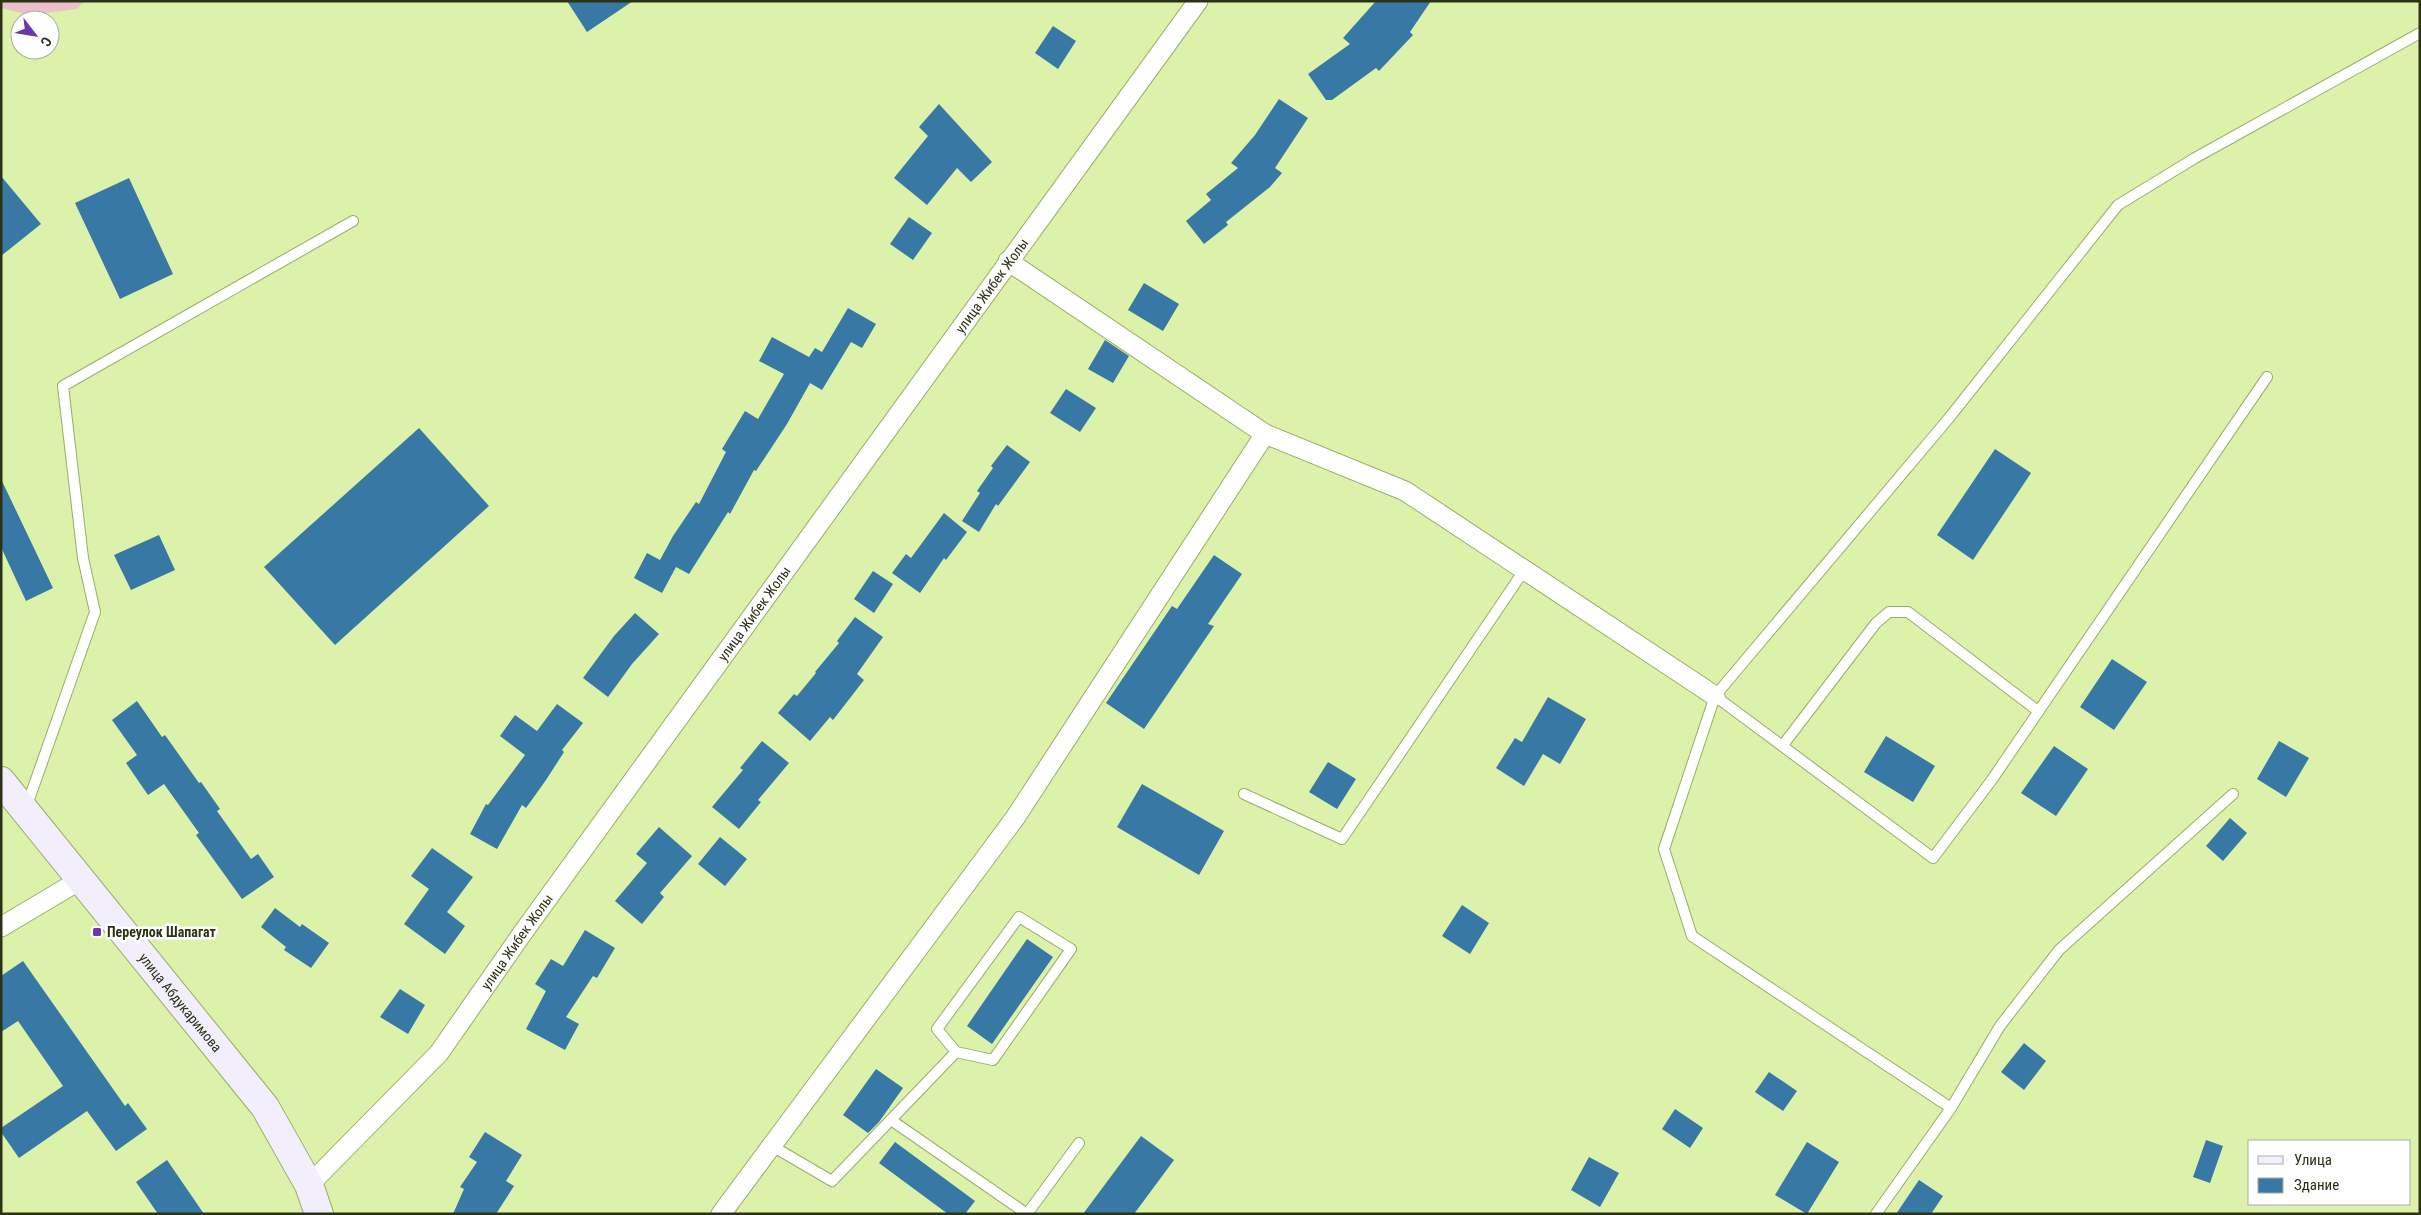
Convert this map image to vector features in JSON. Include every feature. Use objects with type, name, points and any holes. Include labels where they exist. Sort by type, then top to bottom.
[{"type":"main road","name":"улица Абдукаримова","points":[[1,781],[265,1107],[309,1185]]},
{"type":"main road","points":[[309,1185],[319,1214]]},
{"type":"street","name":"улица Жибек Жолы","points":[[309,1185],[439,1053],[529,923],[1198,1]]},
{"type":"street","points":[[1008,261],[1265,434],[1405,490],[1715,696]]},
{"type":"street","points":[[722,1214],[1015,818],[1265,434]]},
{"type":"street","points":[[1,927],[80,880]]},
{"type":"lane","points":[[1951,1108],[1692,936],[1664,849],[1715,696],[1949,418],[2118,205],[2195,158],[2420,33]]},
{"type":"lane","points":[[25,811],[95,612],[83,558],[63,386],[353,221]]},
{"type":"lane","points":[[1715,696],[1933,858],[1991,781],[2267,377]]},
{"type":"lane","points":[[1244,794],[1342,839],[1526,569]]},
{"type":"lane","points":[[1783,745],[1876,623],[1889,612],[1908,612],[2038,711]]},
{"type":"lane","points":[[1876,1214],[1951,1108],[2000,1026],[2059,950],[2233,794]]},
{"type":"lane","points":[[1019,917],[1071,950],[993,1060],[956,1052],[937,1029],[1019,917]]},
{"type":"lane","points":[[772,1146],[832,1181],[956,1052]]},
{"type":"lane","points":[[891,1120],[1027,1214],[1079,1143]]},
{"type":"shaded area","points":[[1,1],[84,1],[77,9],[60,11],[10,10],[1,8]]},
{"type":"building","points":[[567,1],[633,1],[587,32]]},
{"type":"building","points":[[1376,1],[1431,1],[1410,32],[1413,35],[1379,71],[1376,68],[1332,100],[1326,100],[1308,74],[1350,44],[1343,38]]},
{"type":"building","points":[[1053,26],[1076,41],[1058,69],[1035,53]]},
{"type":"building","points":[[1279,99],[1308,118],[1275,168],[1282,173],[1270,187],[1226,222],[1228,225],[1204,244],[1186,221],[1211,200],[1206,194],[1238,168],[1231,163],[1255,135]]},
{"type":"building","points":[[939,104],[992,162],[971,182],[957,168],[927,205],[894,178],[928,136],[919,127]]},
{"type":"building","points":[[1,176],[41,224],[1,256]]},
{"type":"building","points":[[129,178],[173,274],[120,299],[75,203]]},
{"type":"building","points":[[909,217],[932,233],[913,260],[890,244]]},
{"type":"building","points":[[1144,283],[1179,304],[1163,331],[1128,310]]},
{"type":"building","points":[[848,308],[876,324],[862,348],[851,342],[822,390],[810,383],[787,424],[756,471],[754,470],[730,514],[728,512],[689,574],[676,567],[662,593],[634,578],[647,553],[660,560],[673,536],[696,502],[699,504],[726,452],[722,449],[745,411],[758,419],[784,374],[759,361],[772,337],[809,357],[815,348],[822,352]]},
{"type":"building","points":[[1105,340],[1129,356],[1113,383],[1088,369]]},
{"type":"building","points":[[1066,389],[1096,408],[1080,432],[1050,413]]},
{"type":"building","points":[[419,428],[489,506],[335,645],[264,567]]},
{"type":"building","points":[[1007,445],[1030,462],[998,506],[996,504],[979,532],[962,521],[980,493],[977,491],[993,468],[991,466]]},
{"type":"building","points":[[1995,449],[2031,473],[1973,560],[1937,535]]},
{"type":"building","points":[[1,479],[53,588],[26,601],[1,547]]},
{"type":"building","points":[[944,513],[967,532],[946,560],[944,558],[920,593],[892,573],[906,554],[911,558]]},
{"type":"building","points":[[159,535],[175,570],[131,590],[114,555]]},
{"type":"building","points":[[1214,555],[1242,574],[1208,624],[1214,626],[1144,729],[1106,703],[1172,606],[1177,609]]},
{"type":"building","points":[[873,571],[893,584],[874,613],[854,599]]},
{"type":"building","points":[[635,613],[659,634],[632,664],[608,697],[583,678],[614,636]]},
{"type":"building","points":[[855,617],[883,637],[857,674],[864,680],[833,720],[830,717],[810,741],[778,713],[794,694],[797,696],[816,673],[839,643],[837,641]]},
{"type":"building","points":[[2112,659],[2147,682],[2114,730],[2080,707]]},
{"type":"building","points":[[1548,697],[1586,719],[1560,764],[1543,754],[1524,786],[1496,768],[1515,738],[1522,742]]},
{"type":"building","points":[[137,701],[162,737],[165,735],[199,783],[201,782],[220,809],[217,811],[251,859],[258,854],[274,877],[242,899],[196,835],[199,833],[164,784],[148,795],[126,763],[137,755],[112,720]]},
{"type":"building","points":[[557,704],[583,723],[562,750],[564,752],[526,808],[522,805],[497,849],[470,834],[486,804],[488,805],[525,755],[500,736],[515,715],[537,731]]},
{"type":"building","points":[[1886,736],[1935,766],[1913,802],[1864,772]]},
{"type":"building","points":[[762,741],[789,763],[758,800],[761,802],[739,829],[712,807],[743,770],[740,768]]},
{"type":"building","points":[[2279,741],[2309,758],[2286,797],[2257,779]]},
{"type":"building","points":[[2054,746],[2088,769],[2056,816],[2021,793]]},
{"type":"building","points":[[1328,762],[1356,779],[1337,809],[1309,792]]},
{"type":"building","points":[[1142,784],[1224,831],[1199,875],[1117,827]]},
{"type":"building","points":[[2230,818],[2247,833],[2223,861],[2206,846]]},
{"type":"building","points":[[659,827],[692,856],[660,893],[664,897],[642,924],[615,901],[647,863],[636,854]]},
{"type":"building","points":[[720,837],[747,859],[725,886],[698,864]]},
{"type":"building","points":[[432,848],[473,877],[447,912],[465,926],[445,954],[404,924],[429,889],[411,876]]},
{"type":"building","points":[[1462,905],[1489,923],[1470,954],[1442,936]]},
{"type":"building","points":[[275,908],[300,927],[302,924],[329,943],[311,968],[284,950],[286,947],[261,927]]},
{"type":"building","points":[[585,930],[615,948],[597,978],[593,976],[566,1017],[579,1024],[565,1050],[526,1029],[546,991],[535,984],[551,959],[563,966]]},
{"type":"building","points":[[1027,939],[1053,957],[992,1044],[967,1026]]},
{"type":"building","points":[[23,961],[125,1106],[128,1103],[147,1129],[116,1151],[87,1111],[19,1158],[1,1132],[1,1128],[63,1086],[18,1021],[1,1032],[1,976]]},
{"type":"building","points":[[400,989],[425,1005],[408,1034],[380,1017]]},
{"type":"building","points":[[2024,1043],[2046,1061],[2024,1090],[2001,1072]]},
{"type":"building","points":[[876,1069],[903,1088],[879,1122],[868,1133],[843,1115]]},
{"type":"building","points":[[1769,1072],[1797,1091],[1783,1111],[1755,1092]]},
{"type":"building","points":[[1675,1109],[1703,1128],[1690,1148],[1662,1129]]},
{"type":"building","points":[[485,1132],[522,1155],[506,1181],[514,1186],[496,1214],[453,1214],[464,1189],[460,1187],[477,1162],[469,1157]]},
{"type":"building","points":[[1141,1136],[1174,1160],[1134,1214],[1083,1214]]},
{"type":"building","points":[[2206,1140],[2223,1146],[2210,1183],[2193,1177]]},
{"type":"building","points":[[895,1142],[975,1201],[965,1214],[948,1214],[879,1163]]},
{"type":"building","points":[[1807,1142],[1839,1162],[1807,1214],[1775,1195]]},
{"type":"building","points":[[1589,1157],[1619,1173],[1600,1207],[1571,1190]]},
{"type":"building","points":[[167,1160],[204,1214],[158,1214],[136,1182]]},
{"type":"building","points":[[1919,1180],[1943,1196],[1931,1214],[1896,1214]]},
{"type":"place","name":"Переулок Шапагат","points":[[97,932]]}]
